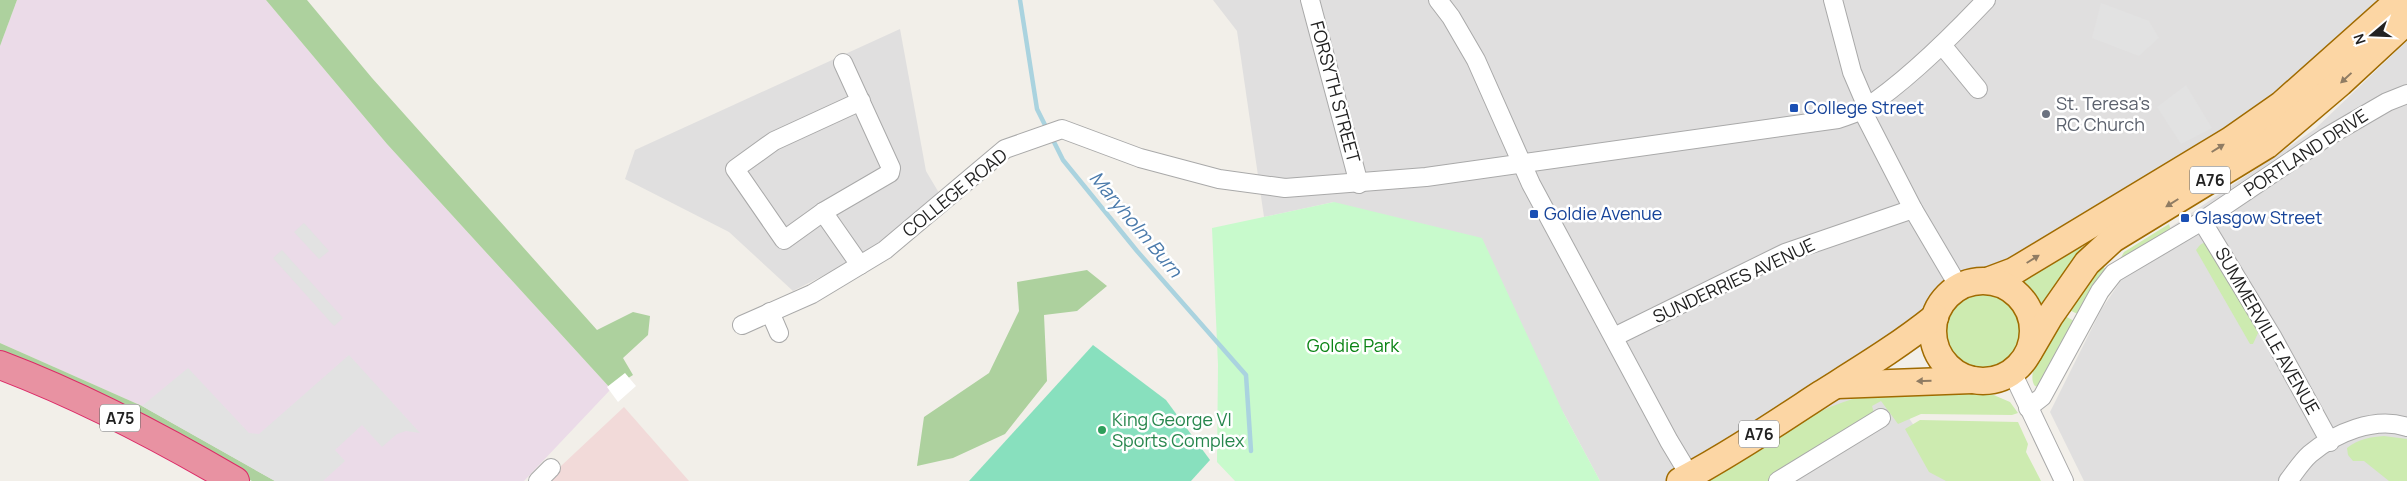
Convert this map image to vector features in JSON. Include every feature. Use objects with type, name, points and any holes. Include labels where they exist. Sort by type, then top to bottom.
[{"type":"highway","name":"A75","points":[[0,365],[94,405],[182,450],[235,481]]},
{"type":"main road","name":"A76","points":[[1685,478],[1740,446],[1914,334],[1935,317],[1940,305],[1959,286],[1974,281],[1990,280],[2014,271],[2231,140],[2282,105],[2399,0]]},
{"type":"main road","name":"A76","points":[[1836,385],[1987,381],[2000,378],[2012,372],[2022,363],[2050,316],[2087,263],[2113,239],[2267,145],[2340,83],[2407,20]]},
{"type":"main road","points":[[1990,280],[2005,285],[2018,294],[2027,306],[2033,321],[2033,336],[2029,352]]},
{"type":"main road","points":[[1935,317],[1933,333],[1936,349],[1945,364],[1958,374],[1973,380]]},
{"type":"street","name":"FORSYTH STREET","points":[[1310,0],[1359,184]]},
{"type":"street","points":[[1438,0],[1451,17],[1476,60],[1531,184],[1669,441],[1685,478]]},
{"type":"street","points":[[1833,0],[1852,72],[1864,108],[1913,209],[1959,286]]},
{"type":"street","points":[[1359,184],[1426,177],[1838,118],[1864,108],[1942,46],[1986,0]]},
{"type":"street","points":[[1942,46],[1978,89]]},
{"type":"street","points":[[843,63],[861,101],[892,168],[890,173],[823,212],[784,240],[735,168],[774,142],[861,101]]},
{"type":"street","name":"PORTLAND DRIVE","points":[[2028,408],[2042,398],[2100,292],[2114,273],[2202,221],[2325,138],[2387,102],[2407,94]]},
{"type":"street","name":"COLLEGE ROAD","points":[[742,325],[812,294],[885,250],[1005,149],[1062,130],[1140,158],[1219,179],[1285,188],[1359,184]]},
{"type":"street","name":"SUNDERRIES AVENUE","points":[[1614,337],[1785,253],[1913,209]]},
{"type":"street","points":[[823,212],[860,265]]},
{"type":"street","name":"SUMMERVILLE AVENUE","points":[[2202,221],[2273,338],[2330,442]]},
{"type":"street","points":[[770,312],[780,333]]},
{"type":"street","points":[[2012,372],[2064,481]]},
{"type":"street","points":[[1778,481],[1881,418]]},
{"type":"street","points":[[2288,481],[2310,454],[2356,428],[2383,423],[2407,427]]},
{"type":"street","points":[[538,481],[551,468]]},
{"type":"shaded area","points":[[17,0],[266,0],[387,144],[611,389],[524,481],[275,481],[142,406],[0,343],[0,46]]},
{"type":"shaded area","points":[[1213,0],[2382,0],[2281,93],[2002,263],[1971,270],[1866,354],[1951,481],[1600,481],[1563,412],[1334,202],[1264,217],[1237,31]]},
{"type":"shaded area","points":[[2101,3],[2149,21],[2159,38],[2139,56],[2092,38]]},
{"type":"shaded area","points":[[900,29],[926,171],[939,193],[864,255],[793,291],[729,232],[625,179],[635,150]]},
{"type":"shaded area","points":[[2407,41],[2407,481],[2084,481],[2050,412],[2101,310],[2124,276],[2162,233],[2315,129]]},
{"type":"shaded area","points":[[2186,85],[2212,128],[2181,144],[2157,107]]},
{"type":"shaded area","points":[[304,223],[329,251],[319,259],[294,232]]},
{"type":"shaded area","points":[[282,250],[343,318],[334,326],[273,258]]},
{"type":"shaded area","points":[[349,355],[420,433],[406,431],[397,434],[382,447],[362,425],[335,450],[345,461],[323,481],[275,481],[142,406],[188,368],[249,433],[259,434]]},
{"type":"shaded area","points":[[624,407],[689,481],[545,481]]},
{"type":"green space","points":[[0,0],[17,0],[0,46]]},
{"type":"green space","points":[[266,0],[307,0],[372,78],[597,330],[633,312],[650,316],[648,335],[623,358],[633,375],[611,389],[387,144]]},
{"type":"green space","name":"Goldie Park","points":[[1334,202],[1482,238],[1563,412],[1600,481],[1235,481],[1217,462],[1218,365],[1212,228]]},
{"type":"green space","points":[[2169,224],[2171,231],[2116,267],[2124,252]]},
{"type":"green space","points":[[2208,240],[2259,331],[2253,344],[2250,344],[2196,250]]},
{"type":"green space","points":[[2080,244],[2086,255],[2041,315],[2036,301],[2020,284],[2021,280]]},
{"type":"green space","points":[[2101,264],[2109,273],[2080,315],[2069,310]]},
{"type":"green space","points":[[1087,270],[1107,286],[1077,311],[1044,315],[1047,381],[1005,434],[953,458],[917,466],[924,417],[989,373],[1019,311],[1017,282]]},
{"type":"green space","points":[[1985,294],[2000,297],[2013,305],[2021,318],[2024,333],[2021,348],[2013,361],[2000,369],[1985,372],[1970,369],[1957,361],[1949,348],[1946,333],[1949,318],[1957,305],[1970,297]]},
{"type":"green space","points":[[2065,316],[2076,322],[2038,387],[2035,386],[2032,379],[2033,370],[2042,351]]},
{"type":"green space","points":[[0,343],[142,406],[275,481],[252,481],[0,358]]},
{"type":"green space","name":"King George VI Sports Complex","points":[[1093,345],[1166,400],[1210,460],[1191,481],[969,481]]},
{"type":"green space","points":[[1886,392],[1989,393],[2010,402],[2018,413],[2012,415],[1921,414],[1898,424],[1881,401],[1872,406],[1874,413],[1775,481],[1701,481],[1767,440],[1812,415],[1861,397]]},
{"type":"green space","points":[[1920,420],[2018,422],[2028,444],[2026,452],[2041,481],[1946,481],[1929,472],[1905,429]]},
{"type":"green space","points":[[2384,436],[2407,439],[2407,481],[2389,481],[2364,461],[2353,461],[2348,455],[2347,448],[2356,442]]},
{"type":"pier","points":[[625,373],[636,386],[618,402],[607,387]]},
{"type":"waterway","name":"Maryholm Burn","points":[[1020,0],[1037,109],[1048,131]]},
{"type":"waterway","name":"Maryholm Burn","points":[[1052,138],[1063,160],[1137,251],[1246,375],[1251,451]]},
{"type":"place","name":"College Street","points":[[1794,108]]},
{"type":"place","name":"St. Teresa's RC Church","points":[[2046,114]]},
{"type":"place","name":"Goldie Avenue","points":[[1534,214]]},
{"type":"place","name":"Glasgow Street","points":[[2185,218]]},
{"type":"place","name":"King George VI Sports Complex","points":[[1102,430]]}]
